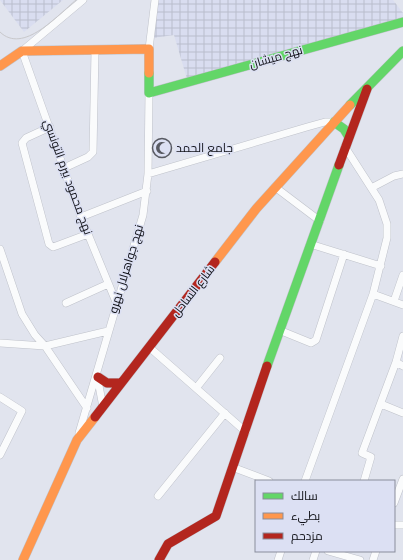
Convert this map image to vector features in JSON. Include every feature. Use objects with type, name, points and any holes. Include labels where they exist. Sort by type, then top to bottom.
[{"type":"street","points":[[0,66],[22,51],[83,0]]},
{"type":"street","points":[[149,93],[149,49],[155,0]]},
{"type":"street","name":"نهج ميشان","points":[[149,93],[403,22]]},
{"type":"street","points":[[22,51],[149,49]]},
{"type":"street","name":"نهج محمود بيرم التونسي","points":[[22,51],[81,217],[116,302]]},
{"type":"street","points":[[64,168],[88,157],[93,152],[95,51]]},
{"type":"street","name":"شارع الساحل","points":[[23,560],[77,440],[103,407],[119,383],[150,347],[275,187],[334,122],[367,90],[403,51]]},
{"type":"street","points":[[159,560],[163,550],[168,544],[215,517],[246,432],[279,330],[367,90]]},
{"type":"street","name":"نهج جواهرلال نهرو","points":[[77,440],[97,374],[116,302],[143,215],[148,174],[149,93]]},
{"type":"street","points":[[148,174],[325,122],[334,122],[344,129],[349,136]]},
{"type":"street","points":[[307,127],[322,136]]},
{"type":"street","points":[[50,128],[26,138],[22,143],[49,244],[53,247],[88,234]]},
{"type":"street","points":[[305,480],[373,294],[387,238],[387,224],[384,212],[372,187],[345,147]]},
{"type":"street","points":[[372,187],[394,176],[403,174]]},
{"type":"street","points":[[275,187],[320,221]]},
{"type":"street","points":[[81,217],[147,191]]},
{"type":"street","points":[[310,244],[381,266]]},
{"type":"street","points":[[0,249],[17,305],[35,335],[45,346],[87,408]]},
{"type":"street","points":[[279,330],[311,343],[316,340],[344,254]]},
{"type":"street","points":[[394,301],[403,277]]},
{"type":"street","points":[[66,303],[108,284]]},
{"type":"street","points":[[373,294],[403,305]]},
{"type":"street","points":[[0,343],[45,346],[108,330]]},
{"type":"street","points":[[364,480],[371,457],[362,453],[396,362],[403,336]]},
{"type":"street","points":[[150,347],[246,432]]},
{"type":"street","points":[[196,387],[220,358]]},
{"type":"street","points":[[396,362],[403,366]]},
{"type":"street","points":[[97,374],[107,383],[119,383]]},
{"type":"street","points":[[97,374],[103,407]]},
{"type":"street","points":[[0,397],[20,408],[22,412],[0,455]]},
{"type":"street","points":[[381,404],[403,413]]},
{"type":"street","points":[[158,496],[225,413]]},
{"type":"street","points":[[232,467],[266,480]]},
{"type":"street","points":[[395,499],[403,479]]},
{"type":"street","points":[[332,552],[360,560]]},
{"type":"shaded area","points":[[0,0],[63,0],[24,32]]},
{"type":"shaded area","points":[[158,0],[393,0],[403,13],[403,18],[187,79],[174,35],[153,38]]},
{"type":"tram line","points":[[0,32],[9,38],[19,39],[29,36],[50,23],[76,0]]},
{"type":"traffic: fast","points":[[149,73],[149,93],[403,22]]},
{"type":"traffic: fast","points":[[350,105],[403,51]]},
{"type":"traffic: fast","points":[[334,122],[344,129],[349,137]]},
{"type":"traffic: fast","points":[[267,366],[339,165]]},
{"type":"traffic: slow","points":[[0,66],[22,51],[149,49],[149,73]]},
{"type":"traffic: slow","points":[[215,262],[256,209],[350,105]]},
{"type":"traffic: slow","points":[[23,560],[77,440],[95,417]]},
{"type":"traffic: jam","points":[[339,165],[367,89]]},
{"type":"traffic: jam","points":[[95,417],[215,262]]},
{"type":"traffic: jam","points":[[159,560],[168,544],[216,516],[267,366]]},
{"type":"traffic: jam","points":[[98,377],[107,383],[119,383]]},
{"type":"place","name":"جامع الحمد","points":[[162,148]]}]
